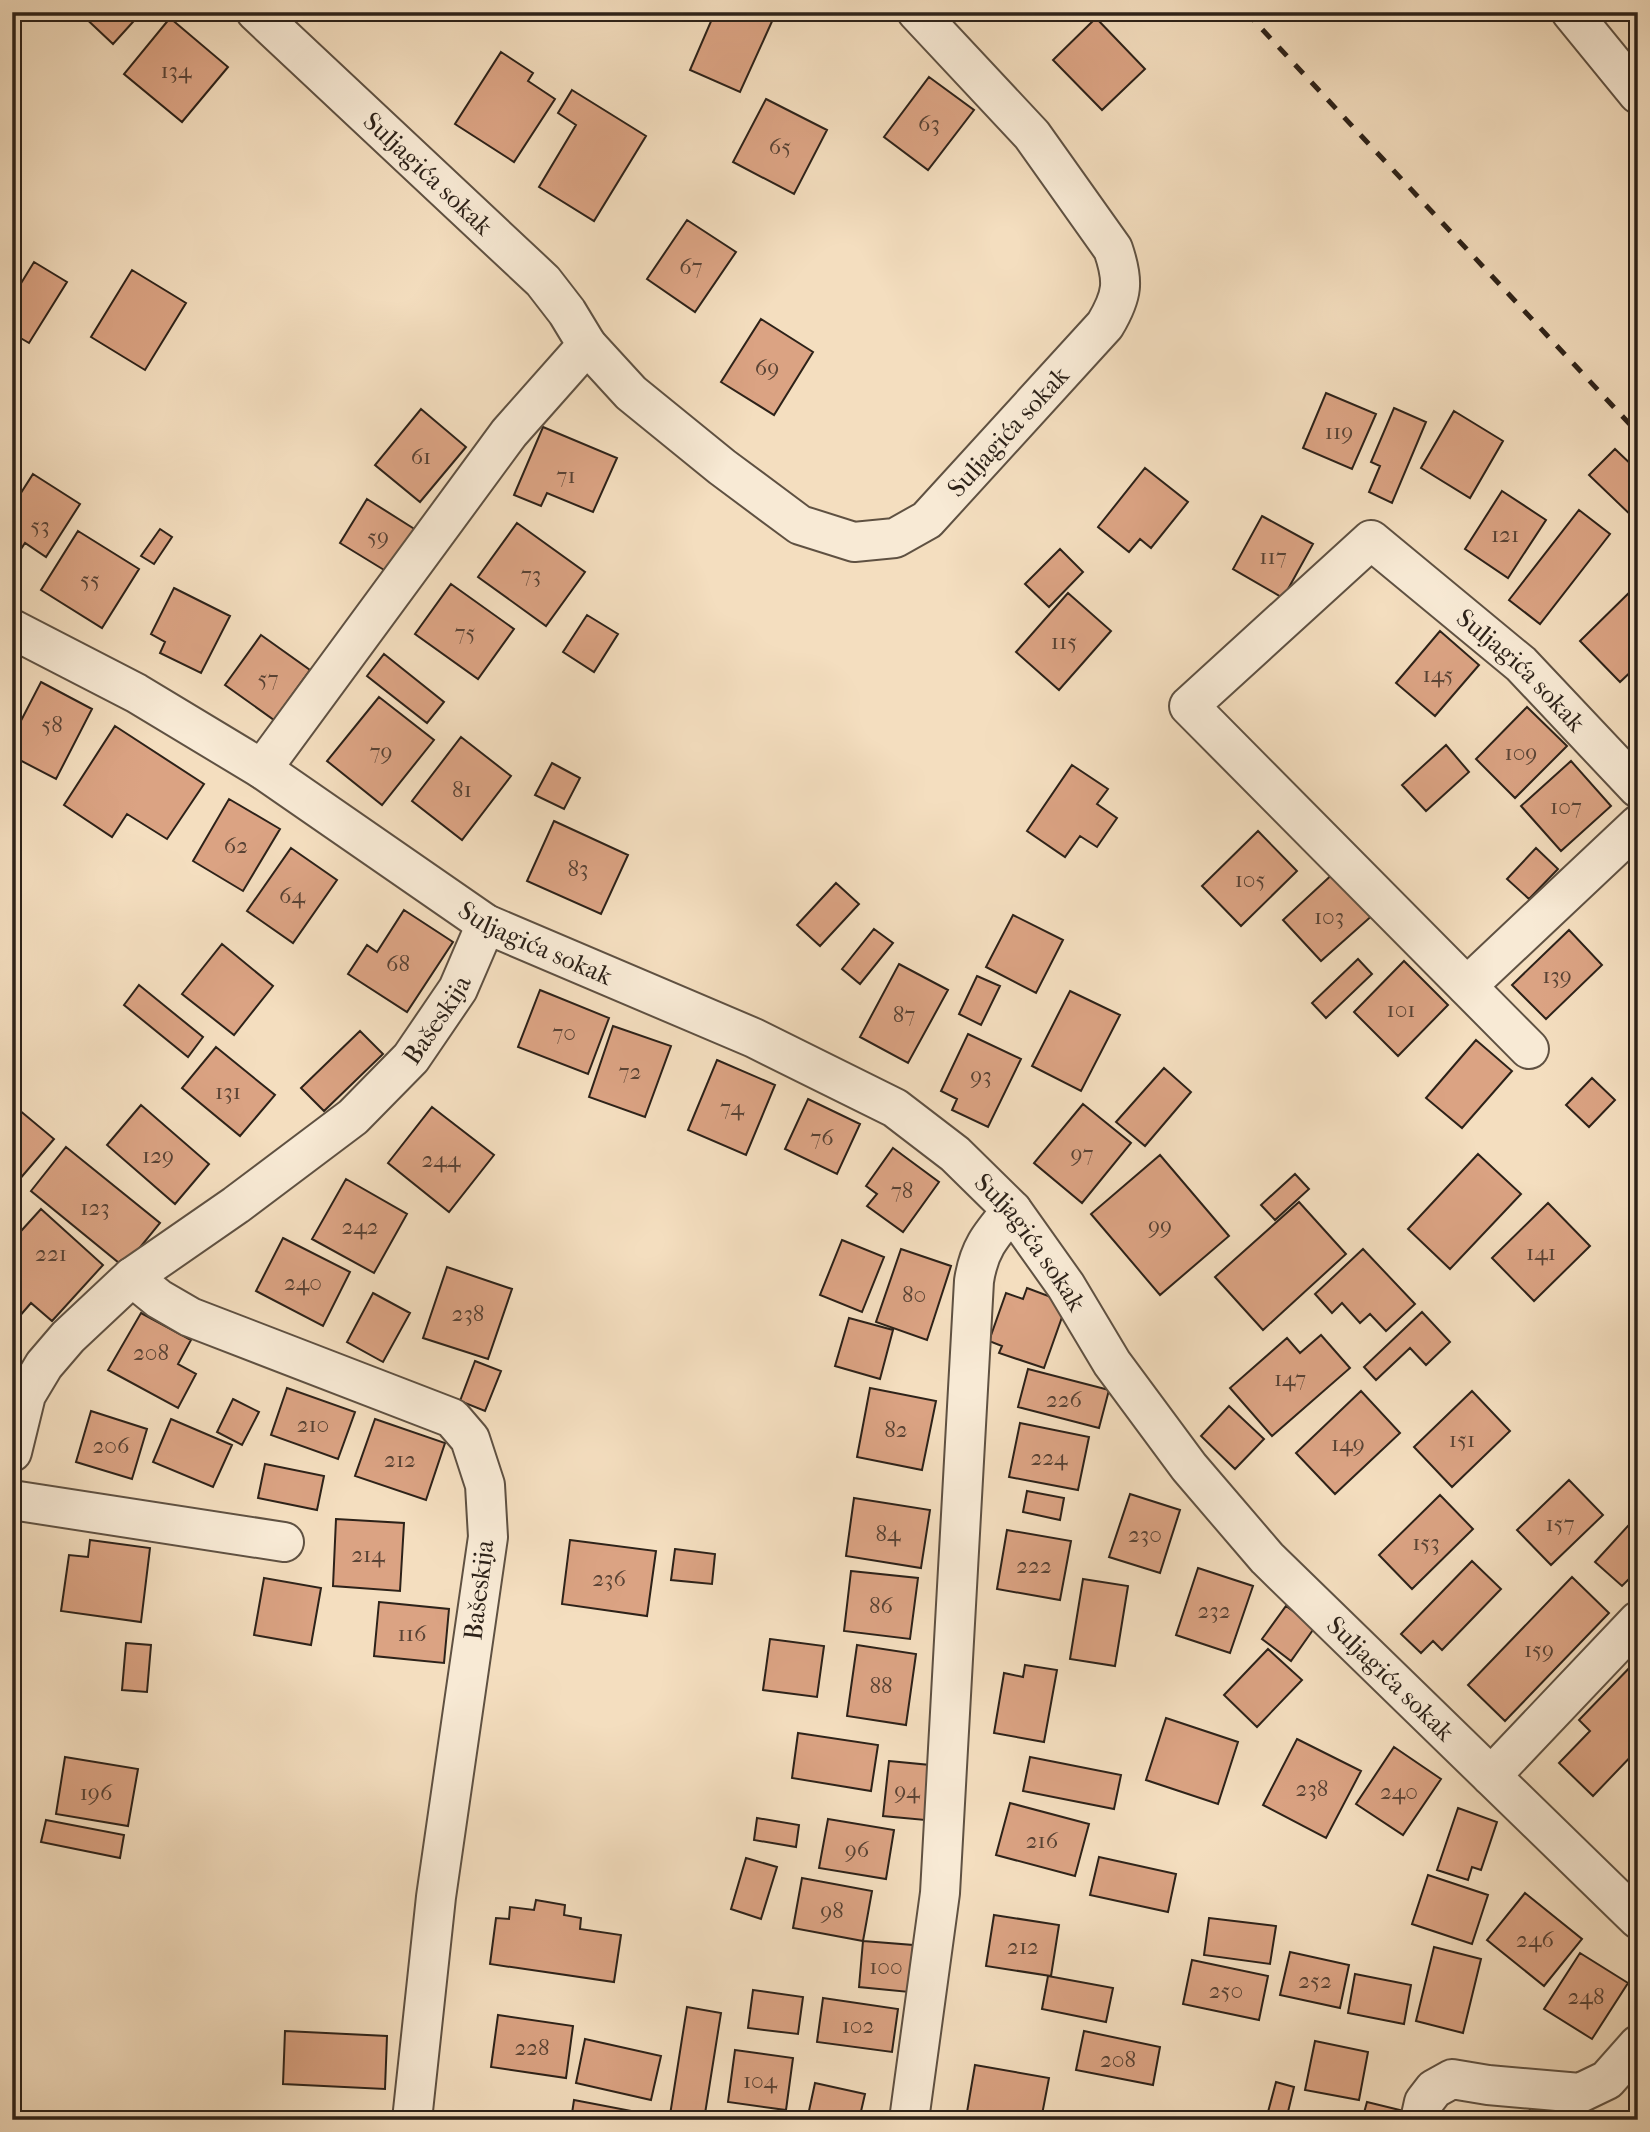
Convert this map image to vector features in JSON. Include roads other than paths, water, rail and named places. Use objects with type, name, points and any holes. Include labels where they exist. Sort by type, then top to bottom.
[{"type":"street","name":"Suljagića sokak","points":[[256,12],[542,281],[567,312],[587,345],[631,393],[722,467],[800,525],[854,542],[895,537],[927,520],[1105,325],[1118,304],[1121,287],[1120,270],[1113,249],[1032,135],[917,12]]},
{"type":"street","points":[[1572,12],[1638,93]]},
{"type":"street","points":[[262,769],[509,433],[587,345]]},
{"type":"street","name":"Suljagića sokak","points":[[1529,1049],[1189,706],[1371,540],[1521,664],[1638,788]]},
{"type":"street","name":"Suljagića sokak","points":[[12,629],[136,693],[262,769],[486,925],[754,1038],[895,1108],[955,1154],[1012,1210],[1066,1286],[1112,1363],[1198,1478],[1267,1558],[1638,1919]]},
{"type":"street","points":[[1467,986],[1638,825]]},
{"type":"street","name":"Bašeskija","points":[[12,1452],[26,1395],[44,1365],[68,1338],[132,1277],[236,1206],[353,1116],[411,1058],[458,989],[486,925]]},
{"type":"street","points":[[909,2120],[940,1893],[974,1281],[978,1259],[991,1236],[1012,1210]]},
{"type":"street","name":"Bašeskija","points":[[132,1277],[159,1299],[190,1317],[452,1418],[470,1439],[485,1485],[488,1536],[436,1897],[412,2120]]},
{"type":"street","points":[[12,1500],[284,1542]]},
{"type":"street","points":[[1491,1776],[1638,1621]]},
{"type":"street","points":[[1420,2120],[1424,2102],[1434,2089],[1452,2079],[1580,2093],[1607,2080],[1638,2045]]},
{"type":"railway","points":[[1246,12],[1638,433]]}]
